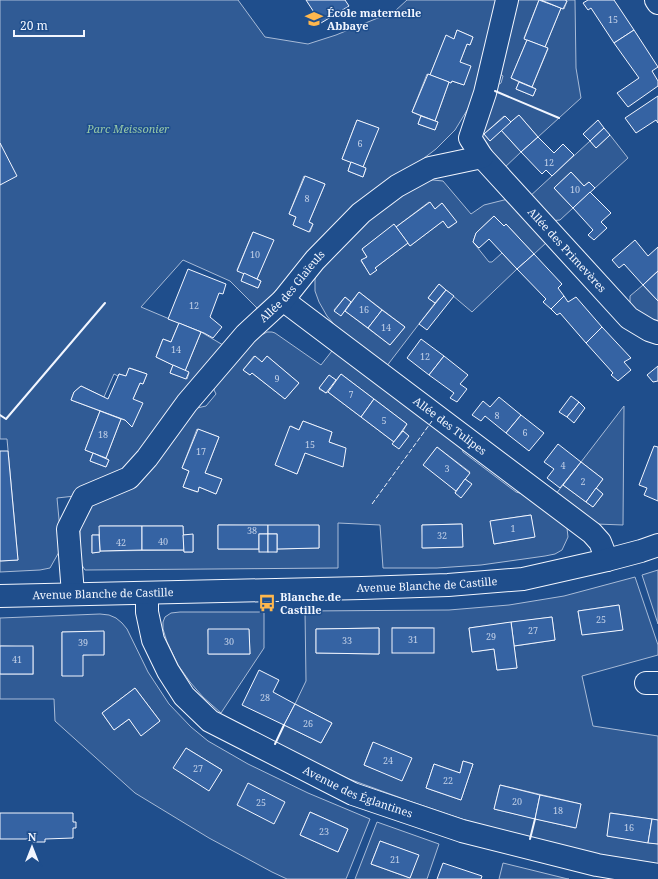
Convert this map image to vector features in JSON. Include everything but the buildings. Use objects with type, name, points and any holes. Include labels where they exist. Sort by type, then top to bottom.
[{"type":"street","points":[[482,158],[470,138],[485,93],[507,0]]},
{"type":"street","name":"Allée des Glaïeuls","points":[[73,594],[68,529],[84,497],[129,478],[147,458],[188,403],[246,334],[283,300],[315,260],[361,214],[397,186],[430,168],[482,158]]},
{"type":"street","name":"Allée des Primevères","points":[[482,158],[629,318],[658,334]]},
{"type":"street","name":"Allée des Tulipes","points":[[283,300],[592,533],[600,542],[607,560]]},
{"type":"street","name":"Avenue Blanche de Castille","points":[[0,596],[448,585],[523,579],[607,560],[658,545]]},
{"type":"street","name":"Avenue des Églantines","points":[[147,593],[147,612],[153,640],[168,671],[184,696],[210,721],[352,794],[469,833],[597,865],[658,875]]},
{"type":"shaded area","name":"Parc Meissonier","points":[[0,0],[238,0],[265,37],[308,44],[336,35],[395,11],[407,0],[499,0],[475,93],[469,107],[455,130],[436,149],[403,174],[261,312],[230,281],[183,260],[141,307],[179,323],[171,342],[163,339],[156,357],[173,365],[170,373],[187,379],[189,373],[185,371],[201,332],[223,345],[126,469],[75,496],[57,498],[60,530],[59,552],[50,568],[0,572],[0,561],[18,560],[7,439],[0,439]],"holes":[[[457,30],[473,37],[470,45],[467,44],[460,62],[464,85],[452,81],[451,83],[449,82],[435,121],[438,122],[435,130],[418,124],[421,116],[412,112],[427,74],[430,75],[446,36],[454,39]],[[357,120],[378,128],[363,167],[366,169],[363,177],[348,171],[351,162],[342,159]],[[304,176],[325,184],[309,222],[313,224],[310,232],[293,225],[296,217],[289,214]],[[253,232],[273,240],[257,279],[261,281],[258,288],[242,281],[244,273],[237,270]],[[130,368],[147,374],[143,384],[140,383],[133,399],[132,426],[125,420],[121,419],[106,458],[109,460],[106,467],[90,461],[93,453],[85,450],[100,411],[71,400],[74,392],[81,386],[104,397],[114,374],[118,376],[119,374],[126,376]]]},
{"type":"shaded area","points":[[516,0],[539,0],[524,38],[527,40],[511,78],[519,82],[516,89],[533,96],[536,89],[532,87],[548,49],[545,47],[561,8],[564,9],[567,1],[565,0],[575,0],[576,68],[581,98],[538,137],[519,115],[511,122],[504,116],[484,134],[490,141],[501,130],[521,152],[502,170],[483,143],[480,132],[494,87],[501,83],[503,76],[497,72]]},
{"type":"shaded area","points":[[610,135],[628,158],[595,188],[589,182],[584,186],[571,172],[554,188],[573,208],[560,220],[549,221],[528,198],[590,141],[596,148]]},
{"type":"shaded area","points":[[423,179],[443,181],[471,214],[484,205],[508,199],[547,242],[534,254],[506,224],[504,226],[494,216],[476,233],[473,242],[489,262],[492,262],[502,253],[517,269],[472,312],[439,284],[428,298],[435,303],[386,367],[338,329],[327,316],[315,291],[315,279],[317,272],[355,230]],"holes":[[[429,202],[435,209],[442,203],[456,222],[449,228],[443,221],[410,246],[408,243],[375,268],[377,270],[370,274],[361,261],[367,257],[362,249],[394,225],[396,227]],[[359,292],[405,327],[390,345],[345,311],[341,315],[334,310],[345,297],[351,302]]]},
{"type":"shaded area","points":[[643,285],[658,301],[658,326],[630,310],[630,296]]},
{"type":"shaded area","points":[[267,332],[275,333],[321,365],[335,347],[461,443],[463,452],[516,492],[530,496],[563,522],[567,528],[568,537],[562,550],[555,554],[545,556],[481,565],[437,568],[383,568],[380,525],[338,523],[338,568],[85,570],[80,562],[80,527],[85,511],[197,408],[206,406],[216,394],[214,390],[215,384],[256,338]],"holes":[[[254,356],[262,362],[267,356],[299,383],[285,399],[252,373],[250,375],[243,370]],[[341,374],[407,424],[403,431],[409,436],[394,442],[328,392],[326,393],[319,389],[329,375],[336,380]],[[303,421],[332,432],[329,442],[345,448],[305,453],[297,474],[276,465],[291,426],[299,430]],[[197,429],[219,437],[205,473],[222,479],[216,494],[199,487],[197,492],[183,487],[189,471],[182,468]],[[437,447],[470,472],[465,479],[471,484],[455,493],[456,491],[424,465]],[[531,515],[534,537],[494,544],[491,521]],[[462,524],[462,547],[423,548],[422,525]],[[218,525],[319,526],[319,548],[277,549],[277,552],[259,549],[218,549]],[[100,526],[183,526],[183,535],[193,535],[193,552],[184,552],[184,550],[100,551],[92,553],[92,535],[99,535]]]},
{"type":"shaded area","points":[[624,406],[623,525],[596,524],[555,495],[563,485],[593,507],[603,494],[596,488],[603,479],[581,462]]},
{"type":"shaded area","points":[[658,570],[658,624],[642,575]]},
{"type":"shaded area","points":[[635,577],[658,645],[658,655],[582,676],[593,726],[658,736],[658,820],[611,813],[607,836],[658,844],[658,864],[588,853],[471,822],[349,779],[275,744],[284,725],[321,743],[332,723],[295,704],[306,681],[305,611],[449,610],[509,605],[564,596]],"holes":[[[619,605],[622,630],[582,634],[578,611]],[[552,617],[555,640],[514,646],[517,668],[497,670],[494,649],[472,652],[469,628]],[[379,628],[379,654],[316,653],[316,629]],[[392,628],[433,628],[433,652]],[[373,742],[402,780],[364,765]],[[463,761],[473,764],[461,800],[426,788],[434,764],[460,773]],[[500,785],[581,804],[575,828],[494,809]]]},
{"type":"shaded area","points":[[264,612],[264,648],[221,713],[203,697],[178,665],[167,642],[163,629],[165,617],[171,613]],"holes":[[[208,630],[249,630],[250,654],[209,654]]]},
{"type":"shaded area","points":[[100,614],[109,615],[116,618],[127,629],[148,672],[169,704],[191,727],[208,741],[248,764],[308,793],[370,819],[346,879],[287,879],[272,872],[209,838],[135,793],[55,721],[54,699],[0,699],[0,674],[33,674],[33,647],[0,646],[0,618]],"holes":[[[62,632],[104,632],[104,654],[83,655],[62,676]],[[135,688],[160,721],[141,735],[129,719],[114,730],[102,713]],[[186,748],[222,770],[209,790]],[[310,812],[348,829],[338,852],[300,835]]]},
{"type":"shaded area","points":[[377,822],[439,844],[427,879],[355,879]],"holes":[[[380,841],[418,855],[410,878],[371,864]]]},
{"type":"shaded area","points":[[503,863],[568,879],[499,879]]},
{"type":"fence","points":[[372,504],[432,421]]},
{"type":"wall","points":[[495,91],[559,118]]},
{"type":"wall","points":[[0,415],[6,419],[105,303]]},
{"type":"wall","points":[[275,744],[284,725]]},
{"type":"wall","points":[[530,839],[535,819]]},
{"type":"place","name":"École maternelle Abbaye","points":[[314,19]]},
{"type":"place","name":"Blanche de Castille","points":[[267,603]]}]
